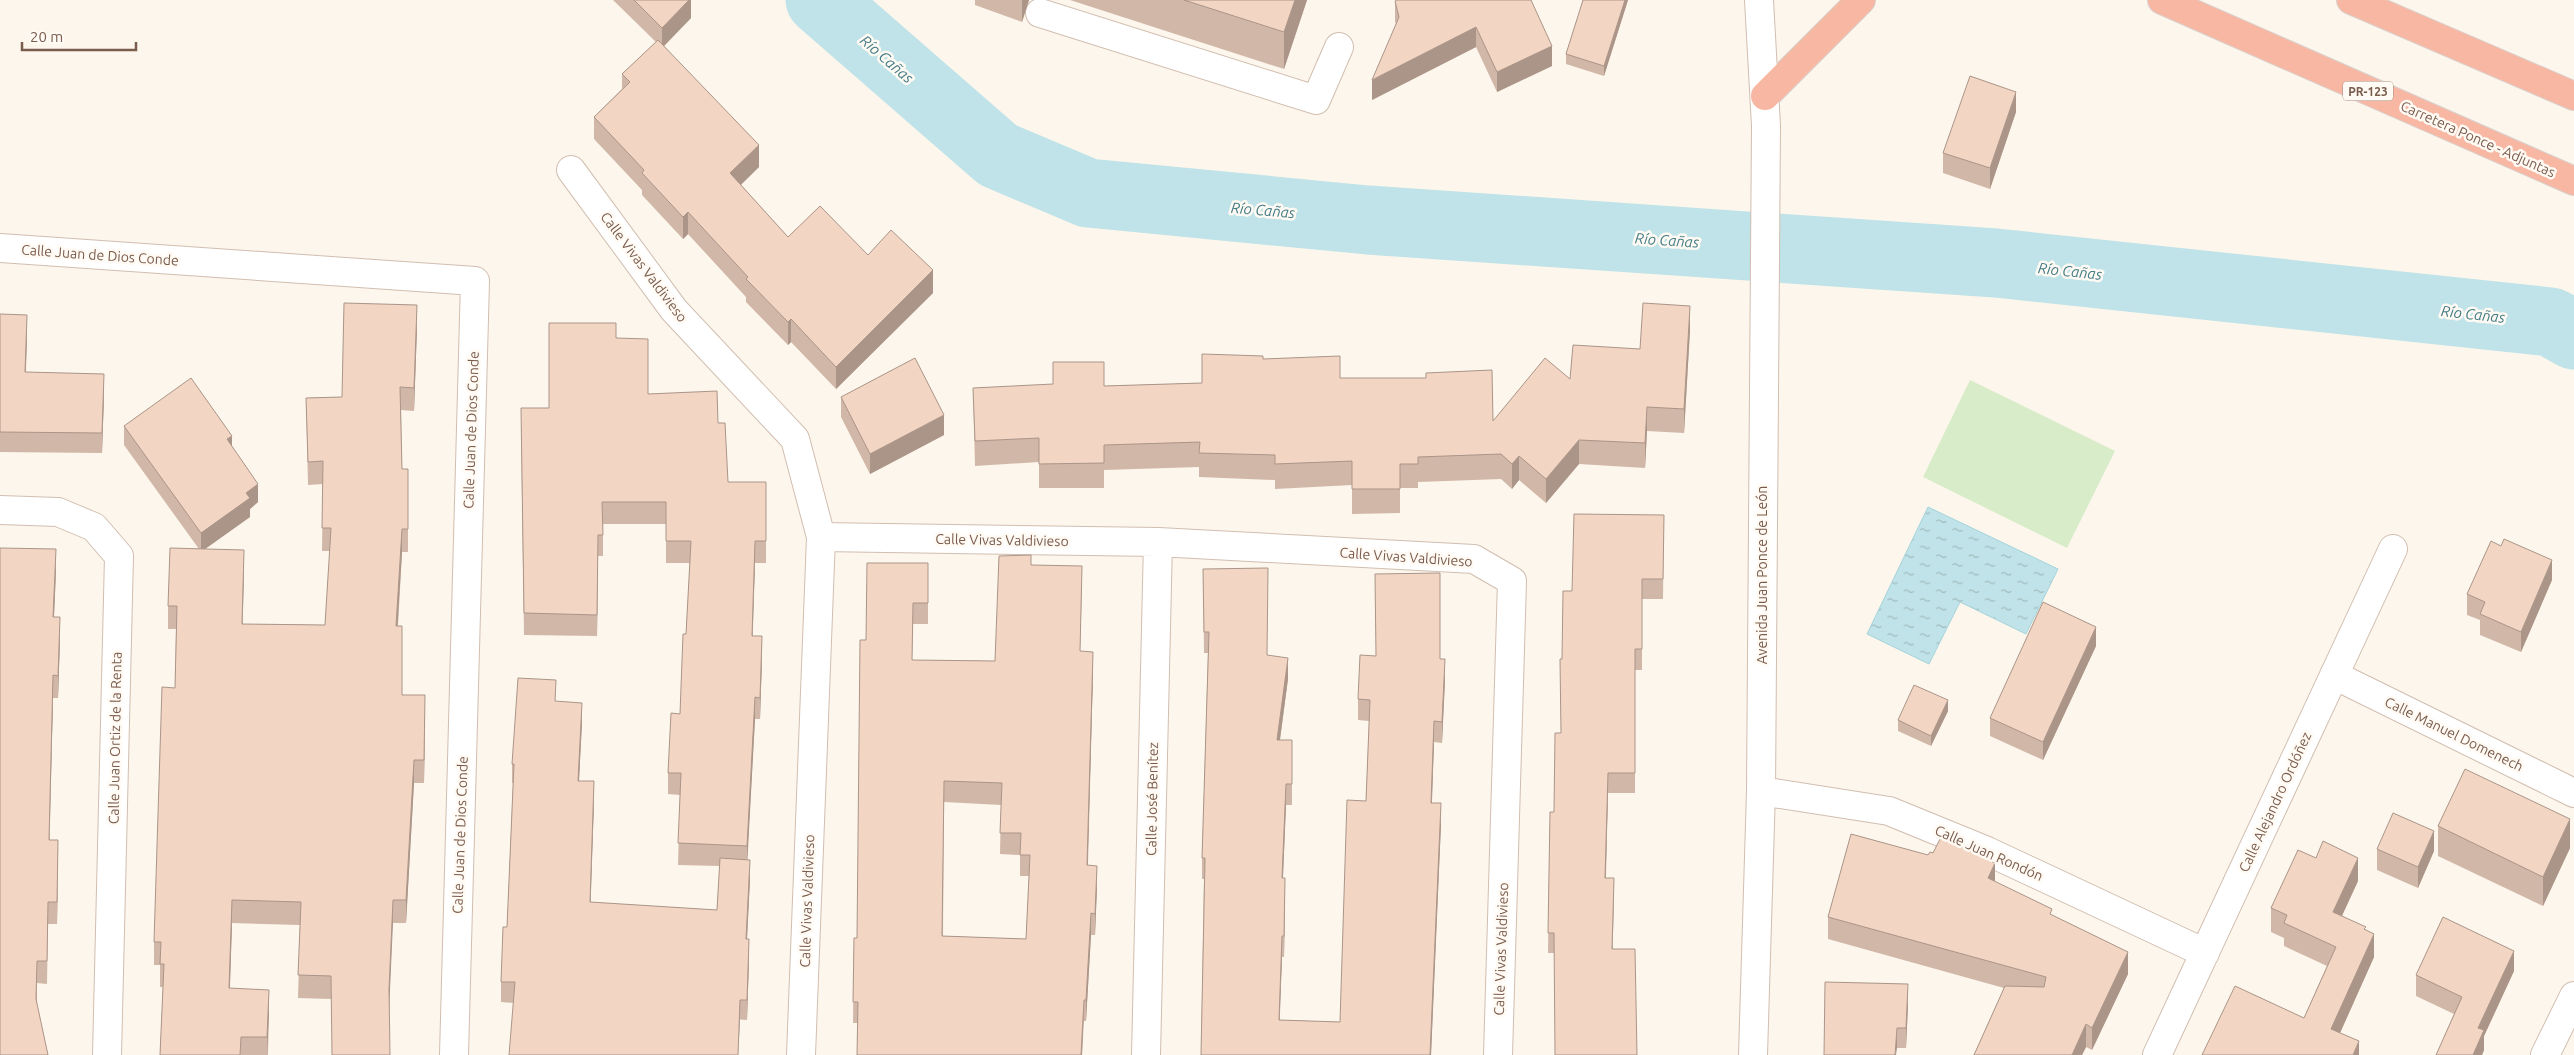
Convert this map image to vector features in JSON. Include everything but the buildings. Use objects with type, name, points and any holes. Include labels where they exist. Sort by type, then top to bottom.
[{"type":"highway","points":[[1765,96],[1861,0]]},
{"type":"highway","name":"Carretera Ponce - Adjuntas","points":[[2162,0],[2574,181]]},
{"type":"highway","points":[[2351,0],[2574,96]]},
{"type":"street","points":[[1759,0],[1765,96]]},
{"type":"street","points":[[1765,96],[1773,0]]},
{"type":"street","points":[[1040,13],[1316,100],[1339,47]]},
{"type":"street","name":"Avenida Juan Ponce de León","points":[[1753,1055],[1761,791],[1765,96]]},
{"type":"street","name":"Calle Vivas Valdivieso","points":[[571,170],[674,310],[795,439],[821,537],[801,1055]]},
{"type":"street","name":"Calle Juan de Dios Conde","points":[[0,248],[475,281],[454,1055]]},
{"type":"street","name":"Calle Juan Ortiz de la Renta","points":[[0,510],[58,512],[94,527],[119,556],[108,1055]]},
{"type":"street","name":"Calle Vivas Valdivieso","points":[[821,537],[1158,542],[1474,559],[1512,581],[1498,1055]]},
{"type":"street","name":"Calle José Benítez","points":[[1146,1055],[1158,542]]},
{"type":"street","name":"Calle Alejandro Ordóñez","points":[[2157,1055],[2393,549]]},
{"type":"street","name":"Calle Manuel Domenech","points":[[2334,675],[2574,793]]},
{"type":"street","name":"Calle Juan Rondón","points":[[1761,791],[1889,811],[1986,851],[2205,953]]},
{"type":"street","points":[[2545,1055],[2574,996]]},
{"type":"green space","points":[[1970,380],[2115,451],[2067,548],[1923,477]]},
{"type":"water","points":[[1928,507],[2058,569],[2026,634],[1960,602],[1929,664],[1867,634]]},
{"type":"waterway","name":"Río Cañas","points":[[820,0],[998,155],[1088,193],[1368,220],[1996,263],[2551,322],[2574,335]]}]
